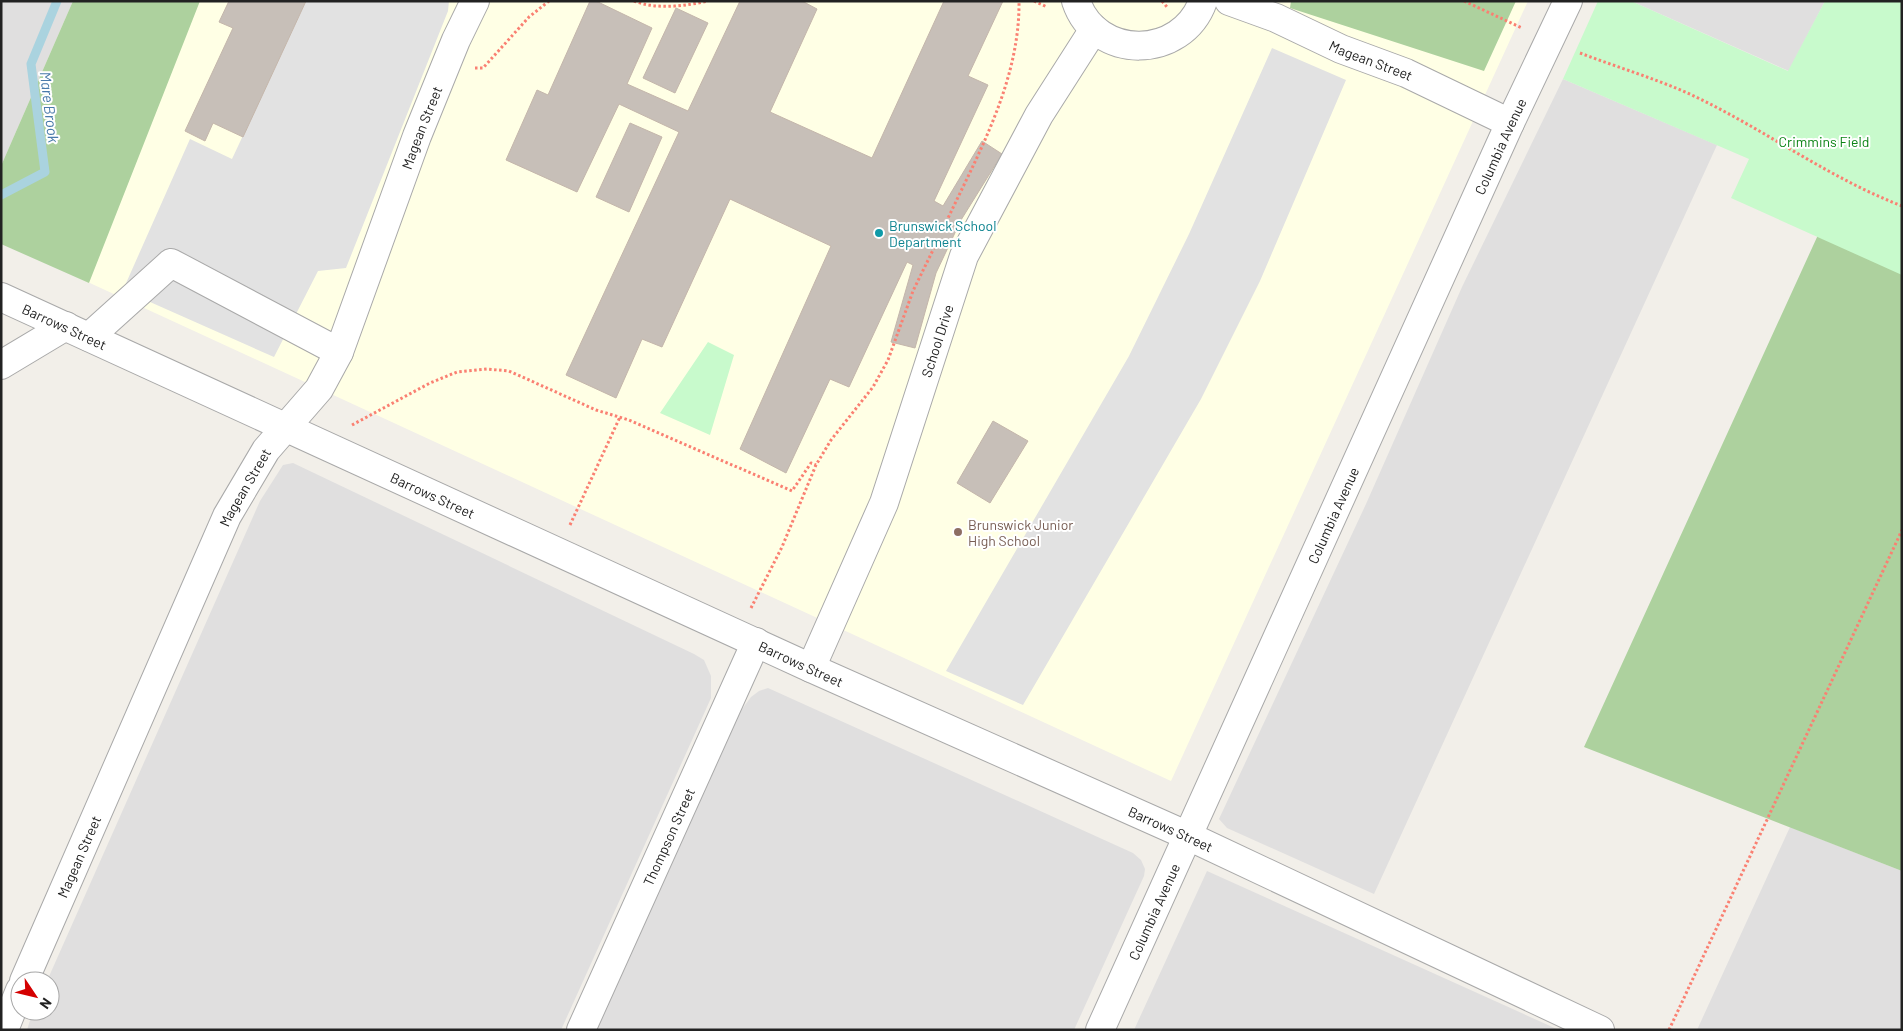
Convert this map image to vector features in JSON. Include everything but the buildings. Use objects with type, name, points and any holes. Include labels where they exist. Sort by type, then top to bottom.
[{"type":"street","name":"Magean Street","points":[[28,971],[227,516],[266,450],[288,427],[319,389],[339,352],[445,66],[475,1]]},
{"type":"street","points":[[1076,1],[1085,20],[1094,29],[1120,44],[1132,47],[1159,44],[1179,34],[1193,20],[1203,1]]},
{"type":"street","name":"Magean Street","points":[[1229,1],[1275,9],[1341,49],[1406,73],[1510,123]]},
{"type":"street","name":"Columbia Avenue","points":[[1100,1030],[1186,835],[1510,123],[1568,1]]},
{"type":"street","name":"School Drive","points":[[811,668],[884,503],[964,256],[1039,115],[1094,29]]},
{"type":"street","points":[[1,365],[78,332],[171,263],[339,352]]},
{"type":"street","name":"Barrows Street","points":[[1,296],[811,668],[1186,835],[1600,1030]]},
{"type":"street","name":"Thompson Street","points":[[581,1030],[756,642]]},
{"type":"street","points":[[4,1030],[10,1015]]},
{"type":"path","points":[[445,66],[483,68],[530,17],[548,1]]},
{"type":"path","points":[[634,1],[645,5],[661,6],[690,5],[708,1]]},
{"type":"path","points":[[940,235],[994,121],[1006,85],[1017,34],[1019,1]]},
{"type":"path","points":[[1034,1],[1048,7]]},
{"type":"path","points":[[1464,1],[1522,28]]},
{"type":"path","points":[[1580,53],[1683,91],[1755,129],[1832,174],[1902,206]]},
{"type":"path","points":[[750,608],[782,547],[816,465],[831,440],[873,387],[888,360],[913,291],[936,243]]},
{"type":"path","points":[[352,426],[430,383],[457,372],[487,369],[509,371],[596,410],[620,417],[792,491],[811,463],[816,465]]},
{"type":"path","points":[[570,525],[620,417]]},
{"type":"path","points":[[1669,1030],[1902,530]]},
{"type":"shaded area","points":[[1,1],[73,1],[1,166]]},
{"type":"shaded area","name":"Brunswick Junior High School","points":[[186,1],[1528,1],[1171,781],[66,272]]},
{"type":"shaded area","points":[[306,1],[449,1],[448,11],[346,268],[318,271],[274,357],[123,290],[190,139],[232,159]]},
{"type":"shaded area","points":[[1631,1],[1825,1],[1789,71]]},
{"type":"shaded area","points":[[1272,48],[1346,80],[1260,281],[1201,399],[1023,705],[946,671],[1129,356],[1189,234]]},
{"type":"shaded area","points":[[1563,79],[1717,145],[1374,894],[1227,828],[1219,819],[1366,504],[1462,287]]},
{"type":"shaded area","points":[[293,463],[704,660],[711,676],[711,698],[561,1030],[27,1030],[30,1021],[60,1021],[60,971],[51,971],[260,501],[283,465]]},
{"type":"shaded area","points":[[768,688],[1133,853],[1141,860],[1145,869],[1144,876],[1074,1030],[590,1030],[730,725],[751,697],[759,691]]},
{"type":"shaded area","points":[[1790,827],[1902,871],[1902,1030],[1697,1030]]},
{"type":"shaded area","points":[[1207,871],[1559,1030],[1134,1030]]},
{"type":"green space","points":[[73,1],[200,1],[89,283],[1,244],[1,166]]},
{"type":"green space","points":[[1291,1],[1516,1],[1484,71],[1290,8]]},
{"type":"green space","name":"Crimmins Field","points":[[1598,1],[1631,1],[1788,71],[1825,1],[1902,1],[1902,275],[1731,198],[1749,159],[1563,79]]},
{"type":"green space","points":[[1839,189],[1902,218],[1902,871],[1584,747]]},
{"type":"green space","points":[[708,342],[734,355],[710,435],[660,413]]},
{"type":"waterway","name":"Mare Brook","points":[[1,195],[45,172],[31,64],[57,1]]},
{"type":"place","name":"Brunswick School Department","points":[[879,233]]},
{"type":"place","name":"Brunswick Junior High School","points":[[958,532]]}]
